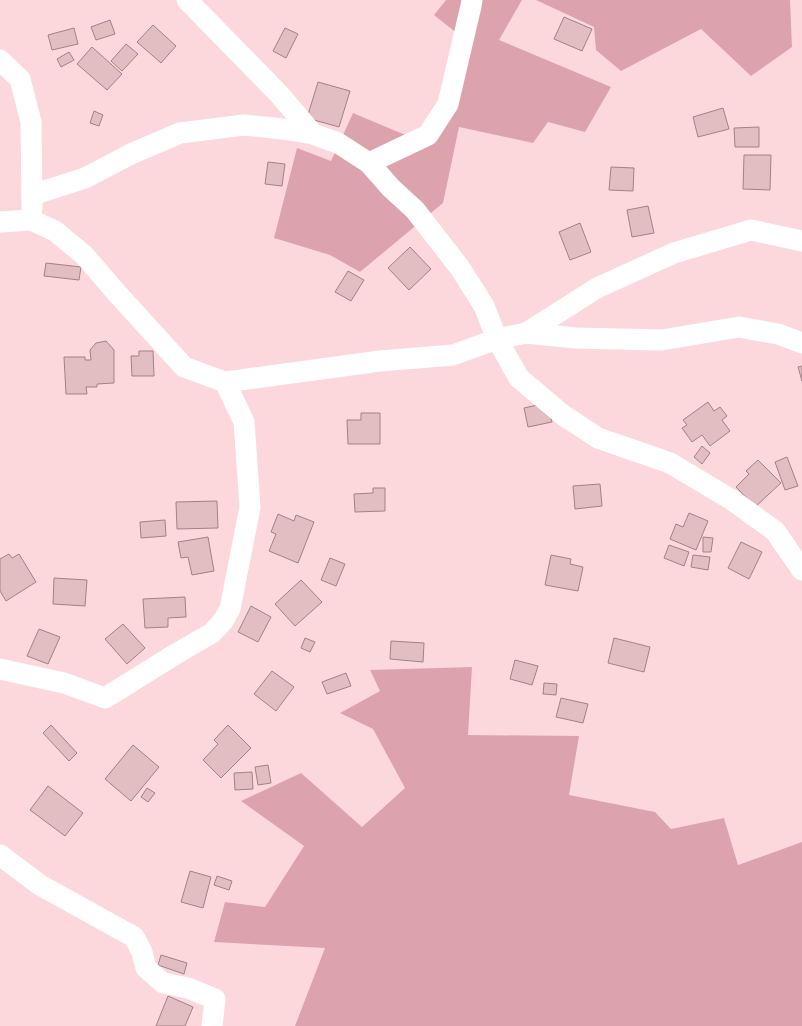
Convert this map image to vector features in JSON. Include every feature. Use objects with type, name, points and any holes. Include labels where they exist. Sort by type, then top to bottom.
[{"type":"street","points":[[369,163],[428,135],[448,104],[472,0]]},
{"type":"street","points":[[191,1],[279,94],[313,134]]},
{"type":"street","points":[[0,60],[20,79],[32,122],[31,220]]},
{"type":"street","points":[[32,195],[85,178],[133,153],[180,133],[244,125],[313,134],[338,143],[369,163],[391,188],[415,210],[460,268],[484,306],[497,339],[519,378],[562,415],[598,438],[670,463],[732,500],[775,531],[801,567]]},
{"type":"street","points":[[0,222],[31,220],[55,231],[84,255],[184,367],[225,382],[380,361],[453,355],[497,339],[526,333],[576,338],[662,340],[739,327],[778,334],[802,343]]},
{"type":"street","points":[[526,333],[597,288],[674,253],[751,230],[802,241]]},
{"type":"street","points":[[0,669],[64,683],[105,698],[212,633],[223,621],[230,609],[250,506],[244,422],[225,382]]},
{"type":"street","points":[[0,854],[40,885],[134,937],[142,952],[146,968],[163,983],[188,988],[215,1000],[212,1026]]},
{"type":"shaded area","points":[[446,0],[522,0],[499,40],[611,87],[585,132],[548,122],[533,143],[459,127],[443,203],[360,272],[330,255],[274,238],[297,148],[331,161],[353,113],[422,142],[464,39],[434,15]]},
{"type":"shaded area","points":[[536,0],[790,0],[792,47],[751,76],[701,29],[621,71],[596,50],[594,27]]},
{"type":"shaded area","points":[[472,667],[468,735],[579,736],[569,795],[655,812],[671,829],[724,818],[738,865],[802,842],[802,1026],[295,1026],[325,948],[214,942],[225,902],[265,907],[304,846],[241,801],[301,773],[362,827],[405,788],[373,729],[340,713],[380,691],[370,670]]},
{"type":"building","points":[[564,17],[592,29],[582,51],[554,39]]},
{"type":"building","points":[[110,20],[115,34],[96,40],[91,27]]},
{"type":"building","points":[[153,25],[176,46],[161,63],[137,42]]},
{"type":"building","points":[[74,28],[78,44],[52,50],[48,35]]},
{"type":"building","points":[[285,28],[298,34],[286,58],[273,51]]},
{"type":"building","points":[[126,44],[138,54],[122,71],[111,61]]},
{"type":"building","points":[[92,47],[122,74],[107,90],[77,64]]},
{"type":"building","points":[[69,52],[74,60],[61,67],[57,59]]},
{"type":"building","points":[[318,82],[350,91],[339,127],[307,118]]},
{"type":"building","points":[[723,108],[729,129],[698,137],[693,117]]},
{"type":"building","points":[[94,111],[103,115],[99,126],[90,123]]},
{"type":"building","points":[[759,127],[759,147],[735,147],[734,128]]},
{"type":"building","points":[[744,155],[771,155],[770,190],[743,189]]},
{"type":"building","points":[[268,162],[285,164],[282,186],[265,184]]},
{"type":"building","points":[[611,167],[634,168],[633,191],[609,190]]},
{"type":"building","points":[[648,206],[654,233],[632,237],[627,210]]},
{"type":"building","points":[[580,223],[591,252],[570,260],[559,232]]},
{"type":"building","points":[[410,247],[431,269],[409,290],[388,268]]},
{"type":"building","points":[[46,263],[81,267],[79,280],[44,276]]},
{"type":"building","points":[[348,271],[364,280],[351,301],[335,292]]},
{"type":"building","points":[[106,341],[114,350],[114,383],[97,384],[97,387],[86,387],[87,394],[66,394],[64,357],[85,357],[85,360],[91,360],[90,350],[96,343]]},
{"type":"building","points":[[139,351],[153,351],[154,376],[132,376],[131,356],[139,356]]},
{"type":"building","points":[[802,366],[802,381],[798,367]]},
{"type":"building","points":[[708,402],[714,411],[720,407],[727,416],[722,420],[730,431],[710,446],[702,435],[692,442],[682,428],[687,425],[683,420]]},
{"type":"building","points":[[547,403],[552,422],[528,427],[524,408]]},
{"type":"building","points":[[361,413],[380,413],[380,444],[348,444],[347,420],[361,420]]},
{"type":"building","points":[[702,446],[710,453],[702,464],[694,457]]},
{"type":"building","points":[[787,457],[798,486],[785,490],[775,462]]},
{"type":"building","points":[[758,460],[781,483],[755,507],[736,487],[749,474],[746,471]]},
{"type":"building","points":[[600,484],[602,506],[575,509],[573,486]]},
{"type":"building","points":[[373,488],[385,488],[385,511],[355,512],[354,494],[373,493]]},
{"type":"building","points":[[217,501],[218,528],[177,529],[176,502]]},
{"type":"building","points":[[689,513],[708,521],[696,550],[670,539],[676,524],[683,527]]},
{"type":"building","points":[[278,514],[294,521],[296,515],[314,522],[298,563],[269,551],[276,534],[271,532]]},
{"type":"building","points":[[165,520],[166,536],[141,538],[140,522]]},
{"type":"building","points":[[208,537],[214,571],[192,575],[188,557],[181,558],[178,542]]},
{"type":"building","points":[[703,537],[713,538],[711,552],[703,552]]},
{"type":"building","points":[[741,542],[762,552],[749,579],[728,568]]},
{"type":"building","points":[[669,545],[689,552],[684,566],[664,558]]},
{"type":"building","points":[[9,554],[12,558],[19,554],[36,582],[6,601],[0,591],[0,559]]},
{"type":"building","points":[[551,555],[571,559],[570,564],[583,567],[578,591],[545,585]]},
{"type":"building","points":[[693,555],[710,557],[708,570],[691,567]]},
{"type":"building","points":[[330,558],[345,564],[336,586],[321,580]]},
{"type":"building","points":[[54,578],[87,580],[85,606],[53,604]]},
{"type":"building","points":[[301,580],[322,602],[295,626],[275,604]]},
{"type":"building","points":[[185,597],[186,617],[168,618],[168,627],[145,628],[143,599]]},
{"type":"building","points":[[251,606],[271,617],[258,642],[238,632]]},
{"type":"building","points":[[123,624],[145,648],[127,664],[105,639]]},
{"type":"building","points":[[39,629],[60,637],[48,664],[27,656]]},
{"type":"building","points":[[305,638],[315,642],[310,652],[301,648]]},
{"type":"building","points":[[614,638],[650,647],[644,672],[608,663]]},
{"type":"building","points":[[391,641],[424,643],[423,662],[390,659]]},
{"type":"building","points":[[515,660],[538,666],[532,685],[510,679]]},
{"type":"building","points":[[272,671],[294,687],[276,711],[254,694]]},
{"type":"building","points":[[346,673],[351,686],[327,694],[322,682]]},
{"type":"building","points":[[544,683],[557,684],[556,695],[543,694]]},
{"type":"building","points":[[561,698],[588,704],[583,723],[556,717]]},
{"type":"building","points":[[51,725],[77,753],[69,761],[43,733]]},
{"type":"building","points":[[228,725],[251,748],[221,778],[203,760],[218,744],[214,740]]},
{"type":"building","points":[[133,745],[159,767],[131,801],[105,779]]},
{"type":"building","points":[[268,765],[271,783],[258,785],[255,767]]},
{"type":"building","points":[[252,772],[253,789],[235,790],[234,773]]},
{"type":"building","points":[[48,786],[83,813],[65,836],[30,810]]},
{"type":"building","points":[[147,788],[155,793],[148,802],[141,797]]},
{"type":"building","points":[[190,871],[211,877],[203,908],[181,902]]},
{"type":"building","points":[[217,876],[232,881],[229,890],[214,885]]},
{"type":"building","points":[[161,955],[187,963],[184,974],[158,965]]},
{"type":"building","points":[[168,996],[193,1007],[185,1026],[156,1026]]}]
